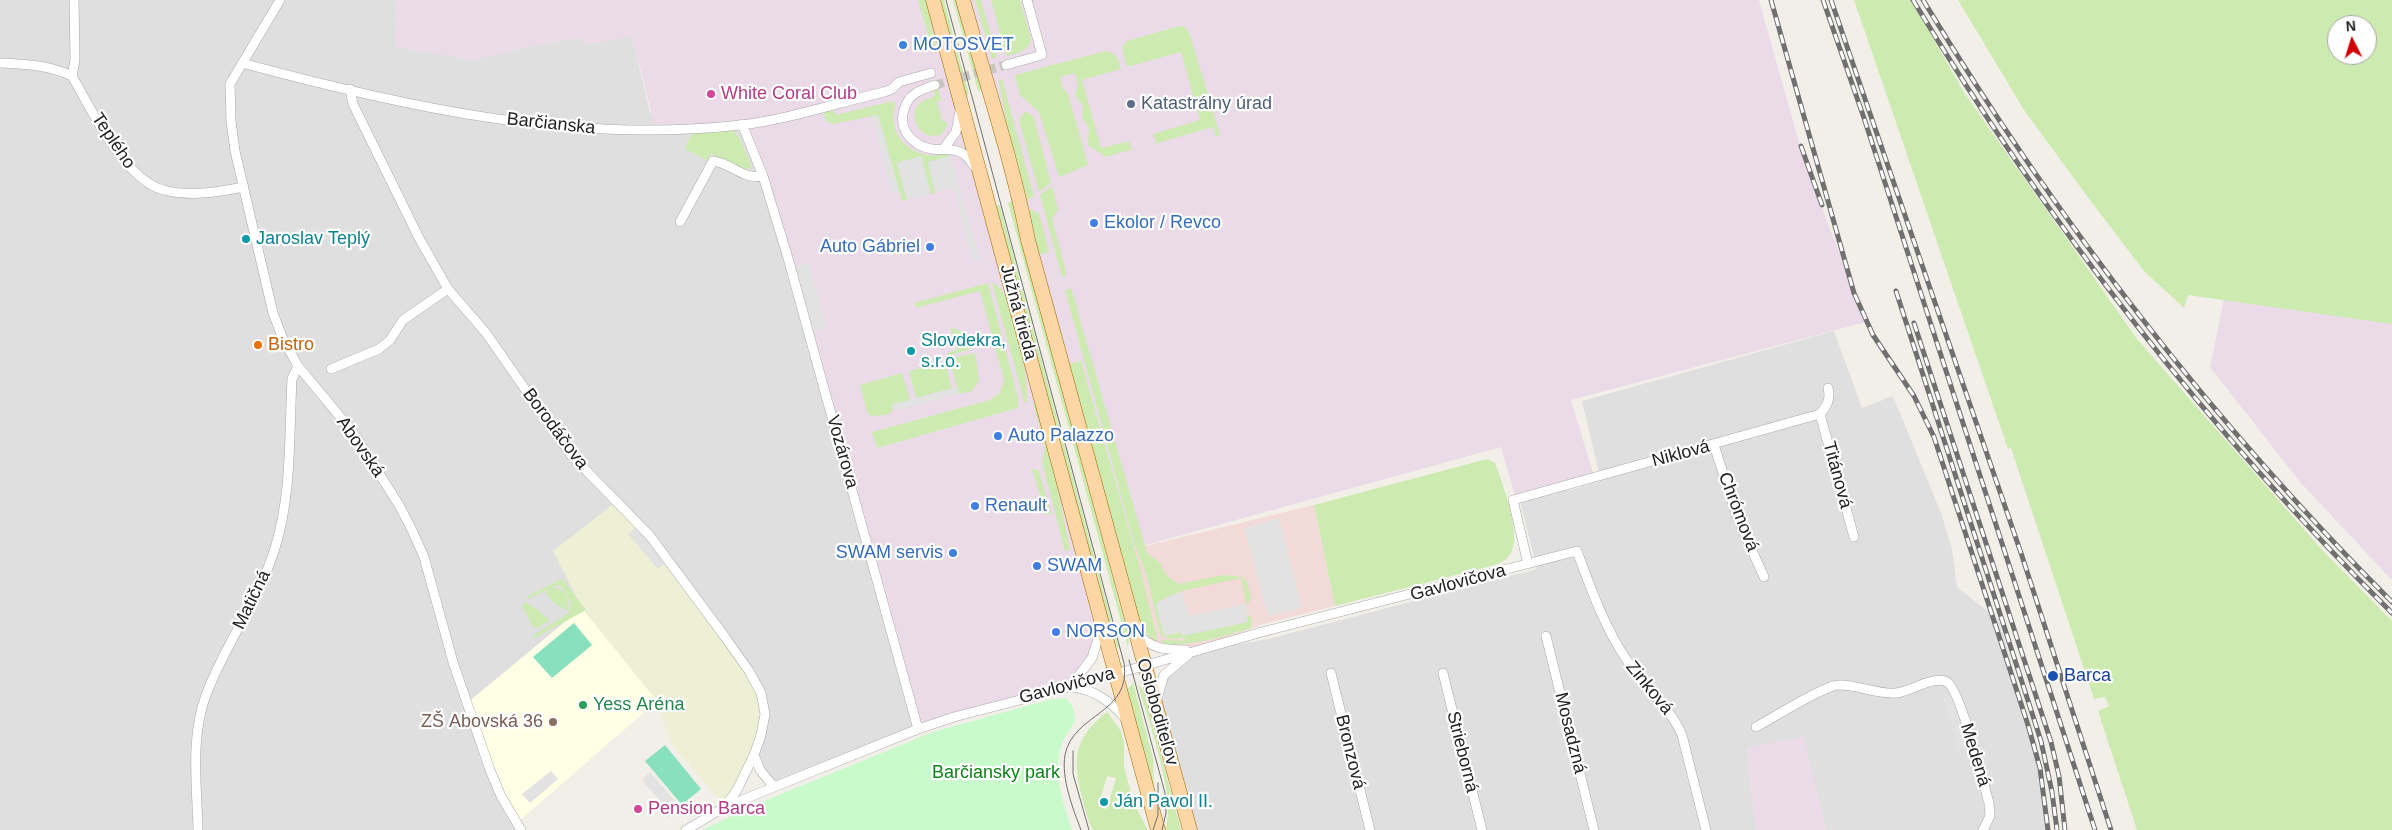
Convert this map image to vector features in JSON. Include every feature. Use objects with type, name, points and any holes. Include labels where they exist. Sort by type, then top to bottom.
[{"type":"main road","name":"Južná trieda","points":[[933,0],[1102,624]]},
{"type":"main road","name":"Južná trieda","points":[[963,0],[996,108],[1031,248],[1132,623]]},
{"type":"main road","name":"Osloboditeľov","points":[[1132,623],[1190,830]]},
{"type":"main road","name":"Osloboditeľov","points":[[1102,624],[1158,830]]},
{"type":"street","points":[[0,62],[60,70],[72,76],[75,60],[74,0]]},
{"type":"street","points":[[242,63],[280,0]]},
{"type":"street","points":[[968,0],[968,15]]},
{"type":"street","points":[[1006,65],[1042,54],[1027,0]]},
{"type":"street","name":"Barčianska","points":[[242,63],[456,113],[565,128],[656,130],[742,124],[884,92],[892,89],[899,82],[931,73]]},
{"type":"street","name":"Abovská","points":[[242,63],[230,84],[235,151],[273,313],[283,339],[298,366],[352,431],[394,497],[412,530],[424,557],[455,670],[490,770],[501,796],[521,830]]},
{"type":"street","name":"Teplého","points":[[72,76],[100,125],[135,174],[146,183],[163,190],[185,194],[244,187]]},
{"type":"street","points":[[935,85],[920,90],[911,96],[906,104],[902,119],[906,134],[914,143],[932,149],[944,148],[964,155],[979,171]]},
{"type":"street","name":"Borodáčova","points":[[350,89],[353,104],[419,238],[448,289],[486,333],[571,455],[650,536],[749,671],[764,703],[761,735],[754,755],[737,790],[724,808]]},
{"type":"street","points":[[944,148],[956,132],[960,103]]},
{"type":"street","name":"Vozárova","points":[[742,124],[763,176],[791,268],[918,728]]},
{"type":"street","points":[[680,222],[713,161],[746,176],[754,178],[763,176]]},
{"type":"street","points":[[331,369],[378,349],[390,340],[403,320],[448,289]]},
{"type":"street","name":"Matičná","points":[[198,830],[196,744],[200,720],[206,695],[237,630],[257,595],[275,549],[283,518],[288,470],[292,379],[298,366]]},
{"type":"street","points":[[1820,414],[1827,406],[1830,395],[1828,388]]},
{"type":"street","name":"Niklová","points":[[1528,564],[1513,500],[1714,446],[1820,414]]},
{"type":"street","name":"Titánová","points":[[1820,414],[1854,537]]},
{"type":"street","name":"Chrómová","points":[[1714,446],[1737,517],[1764,577]]},
{"type":"street","name":"Gavlovičova","points":[[686,830],[724,808],[774,786],[918,728],[1070,687],[1196,650],[1577,551]]},
{"type":"street","name":"Zinková","points":[[1577,551],[1616,643],[1628,663],[1677,722],[1706,830]]},
{"type":"street","points":[[1132,623],[1140,636],[1151,644],[1169,650],[1196,650]]},
{"type":"street","points":[[1102,624],[1098,646],[1092,658],[1070,687],[1085,689],[1103,698],[1129,722]]},
{"type":"street","name":"Mosadzná","points":[[1546,636],[1594,830]]},
{"type":"street","points":[[1156,705],[1164,675],[1171,667],[1196,650]]},
{"type":"street","name":"Bronzová","points":[[1331,673],[1370,830]]},
{"type":"street","name":"Strieborná","points":[[1443,673],[1482,830]]},
{"type":"street","name":"Medená","points":[[1756,727],[1838,685],[1886,694],[1899,693],[1940,681],[1947,682],[1954,690],[1961,709],[1989,803],[1990,816],[1983,830]]},
{"type":"street","points":[[754,755],[760,770],[774,786]]},
{"type":"shaded area","points":[[0,0],[397,0],[395,47],[538,45],[582,37],[584,44],[632,36],[650,113],[742,124],[763,176],[918,729],[774,787],[760,770],[582,608],[466,704],[521,830],[0,830]]},
{"type":"shaded area","points":[[397,0],[933,0],[1102,624],[1098,646],[1070,687],[918,729],[788,258],[742,125],[656,131],[632,36],[584,45],[582,37],[474,60],[395,47]]},
{"type":"shaded area","points":[[963,0],[1759,0],[1805,164],[1866,322],[1571,400],[1593,473],[1515,496],[1501,447],[1113,554]]},
{"type":"shaded area","points":[[878,115],[899,191],[892,193],[871,117]]},
{"type":"shaded area","points":[[2256,144],[2392,163],[2392,580],[2300,482],[2210,367]]},
{"type":"shaded area","points":[[921,156],[931,194],[907,200],[897,163]]},
{"type":"shaded area","points":[[951,156],[980,260],[973,262],[953,188],[936,192],[928,162]]},
{"type":"shaded area","points":[[809,263],[827,328],[809,333],[791,269]]},
{"type":"shaded area","points":[[1834,331],[1862,408],[1893,396],[1941,513],[1952,549],[1957,587],[1999,620],[2043,773],[2045,830],[1826,830],[1803,738],[1747,748],[1756,830],[1191,830],[1158,691],[1159,685],[1196,650],[1264,640],[1537,569],[1520,501],[1558,489],[1571,490],[1601,481],[1582,401]]},
{"type":"shaded area","points":[[957,387],[959,394],[894,411],[892,405]]},
{"type":"shaded area","points":[[616,502],[650,536],[761,693],[761,735],[725,806],[672,745],[657,701],[582,608],[553,551]]},
{"type":"shaded area","points":[[1314,505],[1335,606],[1263,624],[1196,650],[1146,642],[1113,554]]},
{"type":"shaded area","points":[[1279,518],[1302,608],[1268,616],[1244,528]]},
{"type":"shaded area","points":[[638,525],[667,561],[658,569],[628,534]]},
{"type":"shaded area","points":[[1182,591],[1188,616],[1246,604],[1248,622],[1182,636],[1181,632],[1164,636],[1156,604]]},
{"type":"shaded area","name":"ZŠ Abovská 36","points":[[582,608],[657,701],[517,823],[466,704]]},
{"type":"shaded area","points":[[1952,695],[1970,750],[1959,749],[1943,698]]},
{"type":"shaded area","points":[[1803,737],[1826,830],[1756,830],[1747,748]]},
{"type":"shaded area","points":[[551,771],[558,779],[530,803],[522,794]]},
{"type":"shaded area","points":[[650,772],[680,807],[667,818],[657,807],[662,803],[642,780]]},
{"type":"green space","points":[[918,0],[927,0],[936,51],[934,55]]},
{"type":"green space","points":[[940,0],[944,0],[969,94],[965,96],[994,205],[979,154]]},
{"type":"green space","points":[[953,0],[956,0],[992,124],[1011,194],[982,90],[978,91]]},
{"type":"green space","points":[[975,0],[981,0],[997,57],[992,59]]},
{"type":"green space","points":[[991,0],[1020,0],[1031,39],[1028,47],[1018,53],[1006,56]]},
{"type":"green space","points":[[1854,0],[1911,0],[1965,94],[2137,339],[2323,551],[2392,621],[2392,830],[2137,830],[2098,711],[2109,706],[2105,697],[2094,699],[2011,448],[2008,449]]},
{"type":"green space","points":[[1958,0],[2392,0],[2392,324],[2188,295],[2184,308],[2144,271],[2024,110]]},
{"type":"green space","points":[[1184,26],[1190,35],[1220,135],[1216,137],[1213,127],[1154,144],[1156,141],[1153,134],[1200,120],[1181,52],[1127,67],[1122,47],[1127,41]]},
{"type":"green space","points":[[1106,51],[1116,57],[1121,69],[1082,80],[1101,148],[1129,141],[1131,148],[1136,148],[1106,157],[1088,145],[1089,128],[1082,118],[1083,106],[1075,95],[1078,83],[1075,73],[1060,77],[1062,87],[1068,94],[1088,165],[1059,177],[1039,112],[1020,95],[1015,75]]},
{"type":"green space","points":[[1002,79],[1034,196],[1027,200],[1006,123],[999,80]]},
{"type":"green space","points":[[938,88],[941,100],[937,102],[942,121],[946,121],[947,126],[941,135],[930,136],[921,131],[914,117],[916,107],[925,100],[935,96],[934,90]]},
{"type":"green space","points":[[893,101],[893,103],[896,102],[894,112],[895,129],[904,143],[919,153],[931,155],[946,154],[951,156],[928,162],[935,194],[931,194],[920,157],[897,163],[907,200],[902,201],[878,115],[833,124],[826,121],[824,114],[826,111],[833,109],[836,115]]},
{"type":"green space","points":[[1024,112],[1030,113],[1034,118],[1051,183],[1039,192],[1019,120]]},
{"type":"green space","points":[[731,129],[739,137],[752,167],[742,170],[711,153],[707,160],[685,149],[692,133]]},
{"type":"green space","points":[[1052,186],[1058,210],[1052,219],[1067,276],[1062,277],[1040,195]]},
{"type":"green space","points":[[1013,201],[1024,249],[1129,638],[1128,647],[1008,203]]},
{"type":"green space","points":[[1000,205],[1119,649],[1112,635],[994,206]]},
{"type":"green space","points":[[1028,209],[1039,213],[1049,252],[1039,255]]},
{"type":"green space","points":[[988,283],[1018,398],[1018,408],[877,448],[872,432],[990,400],[1000,393],[1004,380],[980,291],[916,308],[914,303]]},
{"type":"green space","points":[[992,283],[1000,289],[1014,318],[1026,377],[1027,404],[1024,401]]},
{"type":"green space","points":[[1071,288],[1147,553],[1159,562],[1167,576],[1179,584],[1223,575],[1242,577],[1247,582],[1251,598],[1247,606],[1241,578],[1182,591],[1159,601],[1164,636],[1181,632],[1182,636],[1247,622],[1246,614],[1252,618],[1251,628],[1218,638],[1185,644],[1163,644],[1162,640],[1185,641],[1184,638],[1170,639],[1161,636],[1146,573],[1134,543],[1065,290]]},
{"type":"green space","points":[[951,328],[968,333],[974,348],[948,356],[947,353],[957,350]]},
{"type":"green space","points":[[975,353],[979,380],[972,391],[959,394],[950,361],[952,358]]},
{"type":"green space","points":[[1081,361],[1140,568],[1158,642],[1149,636],[1140,625],[1068,364]]},
{"type":"green space","points":[[945,362],[952,388],[916,398],[909,371]]},
{"type":"green space","points":[[902,373],[910,400],[893,404],[892,411],[887,415],[871,416],[867,412],[860,385]]},
{"type":"green space","points":[[1035,401],[1056,481],[1070,550],[1065,551],[1042,462],[1045,446],[1033,404]]},
{"type":"green space","points":[[1487,459],[1495,463],[1507,497],[1513,526],[1513,549],[1507,558],[1495,565],[1335,606],[1314,505]]},
{"type":"green space","points":[[1032,468],[1039,471],[1051,514],[1045,515]]},
{"type":"green space","points":[[562,579],[586,610],[533,639],[534,635],[569,613],[571,603],[561,586],[558,585],[527,599],[526,597]]},
{"type":"green space","points":[[552,588],[560,589],[566,596],[569,605],[568,611],[554,603],[545,592]]},
{"type":"green space","points":[[525,602],[540,611],[549,621],[537,628],[533,627],[522,605]]},
{"type":"green space","points":[[574,623],[592,645],[552,678],[533,657]]},
{"type":"green space","points":[[1133,683],[1153,758],[1154,789],[1129,697],[1128,689]]},
{"type":"green space","points":[[1138,684],[1144,692],[1181,830],[1165,830],[1168,816],[1168,799],[1165,779]]},
{"type":"green space","name":"Barčiansky park","points":[[1066,698],[1073,707],[1075,722],[1066,735],[1061,748],[1058,774],[1063,801],[1072,830],[703,830],[752,806],[933,732],[1048,700]]},
{"type":"green space","points":[[1107,712],[1121,731],[1124,743],[1124,767],[1134,804],[1148,830],[1093,830],[1091,826],[1086,814],[1079,783],[1077,760],[1082,740],[1096,722]],"holes":[[[1107,776],[1116,778],[1107,809],[1098,806]]]},
{"type":"green space","points":[[665,745],[701,789],[682,805],[645,761]]},
{"type":"tunnel","points":[[935,85],[1006,65]]},
{"type":"tram line","points":[[946,0],[1124,663],[1124,680],[1119,693],[1111,703],[1079,730],[1070,741],[1065,755],[1066,783],[1081,830]]},
{"type":"tram line","points":[[1129,660],[1165,793],[1166,813],[1162,830]]},
{"type":"tram line","points":[[1073,751],[1073,774],[1089,830]]},
{"type":"tram line","points":[[1153,830],[1158,815],[1158,783]]},
{"type":"railway","points":[[1771,0],[1854,293],[1873,335],[1914,396],[1934,437],[2028,725],[2040,768],[2048,830]]},
{"type":"railway","points":[[1823,0],[1864,118],[2095,830]]},
{"type":"railway","points":[[1831,0],[2021,553],[2111,830]]},
{"type":"railway","points":[[1913,0],[2019,164],[2075,244],[2134,322],[2258,471],[2392,613]]},
{"type":"railway","points":[[1923,0],[2027,161],[2082,239],[2140,315],[2199,390],[2261,463],[2392,602]]},
{"type":"railway","points":[[1801,146],[1822,205]]},
{"type":"railway","points":[[1896,291],[2041,741],[2052,792],[2057,830]]},
{"type":"railway","points":[[1914,323],[2051,742],[2059,776],[2065,830]]},
{"type":"place","name":"MOTOSVET","points":[[903,45]]},
{"type":"place","name":"White Coral Club","points":[[711,94]]},
{"type":"place","name":"Katastrálny úrad","points":[[1131,104]]},
{"type":"place","name":"Ekolor / Revco","points":[[1094,223]]},
{"type":"place","name":"Jaroslav Teplý","points":[[246,239]]},
{"type":"place","name":"Auto Gábriel","points":[[930,247]]},
{"type":"place","name":"Bistro","points":[[258,345]]},
{"type":"place","name":"Slovdekra, s.r.o.","points":[[911,351]]},
{"type":"place","name":"Auto Palazzo","points":[[998,436]]},
{"type":"place","name":"Renault","points":[[975,506]]},
{"type":"place","name":"SWAM servis","points":[[953,553]]},
{"type":"place","name":"SWAM","points":[[1037,566]]},
{"type":"place","name":"NORSON","points":[[1056,632]]},
{"type":"place","name":"Barca","points":[[2053,676]]},
{"type":"place","name":"Yess Aréna","points":[[583,705]]},
{"type":"place","name":"ZŠ Abovská 36","points":[[553,722]]},
{"type":"place","name":"Ján Pavol II.","points":[[1104,802]]},
{"type":"place","name":"Pension Barca","points":[[638,809]]}]
